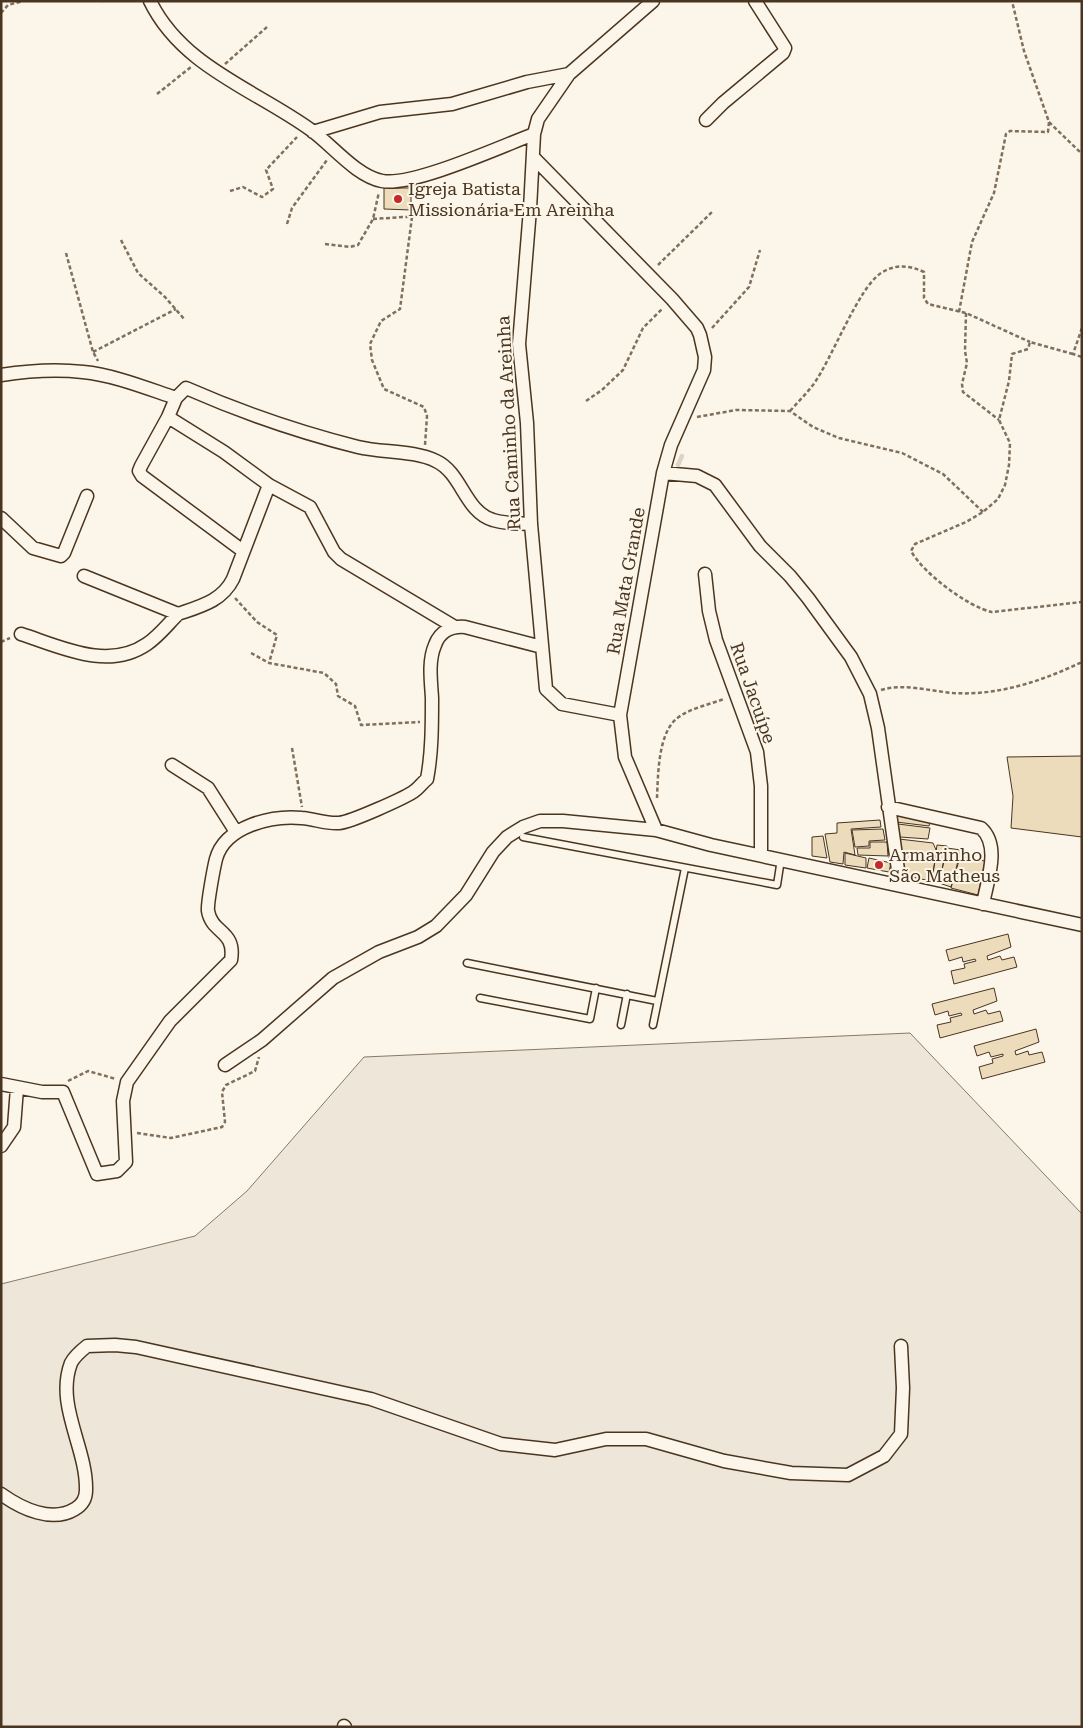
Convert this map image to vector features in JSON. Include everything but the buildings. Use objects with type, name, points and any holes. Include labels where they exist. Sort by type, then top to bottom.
[{"type":"street","points":[[150,1],[173,35],[200,59],[310,129],[352,165],[381,181],[410,179],[534,134]]},
{"type":"street","name":"Rua Caminho da Areinha","points":[[620,715],[562,704],[546,689],[532,542],[526,423],[519,344],[534,134],[538,119],[569,74],[653,1]]},
{"type":"street","points":[[706,120],[723,103],[783,54],[785,48],[755,1]]},
{"type":"street","points":[[310,129],[380,112],[452,104],[527,82],[569,74]]},
{"type":"street","name":"Rua Mata Grande","points":[[533,158],[672,299],[697,328],[705,357],[704,370],[671,444],[663,473],[620,715],[625,757],[656,830]]},
{"type":"street","points":[[1,374],[59,371],[83,372],[107,376],[176,398]]},
{"type":"street","points":[[243,551],[142,476],[139,471],[176,398],[186,388],[243,413],[302,433],[362,448],[424,457],[436,461],[452,473],[477,510],[484,516],[498,521],[531,524]]},
{"type":"street","points":[[168,417],[270,484],[310,507],[334,552],[341,559],[453,626],[465,627],[542,646]]},
{"type":"street","points":[[663,473],[697,476],[716,485],[760,546],[790,576],[832,628],[851,657],[870,694],[878,728],[900,884]]},
{"type":"street","points":[[21,634],[80,654],[104,658],[126,654],[147,644],[178,614],[215,600],[228,590],[270,484]]},
{"type":"street","points":[[1,518],[33,548],[61,556],[64,554],[87,496]]},
{"type":"street","name":"Rua Jacuípe","points":[[705,574],[709,610],[716,640],[757,752],[761,786],[761,855]]},
{"type":"street","points":[[84,576],[178,614]]},
{"type":"street","points":[[1,1084],[42,1092],[63,1092],[97,1174],[117,1171],[126,1162],[126,1131],[123,1101],[127,1082],[170,1021],[231,960],[233,947],[228,936],[215,924],[208,911],[216,858],[226,839],[236,832],[261,823],[290,817],[341,823],[412,792],[427,779],[430,764],[430,664],[435,644],[442,634],[453,626]]},
{"type":"street","points":[[172,765],[208,788],[236,832]]},
{"type":"street","points":[[888,807],[981,828],[988,833],[992,849],[983,904]]},
{"type":"street","points":[[225,1065],[262,1040],[293,1010],[333,978],[379,952],[418,937],[436,926],[466,895],[493,852],[507,837],[522,827],[540,821],[563,821],[656,830],[711,845],[900,884],[1082,925]]},
{"type":"street","points":[[1,1146],[14,1127],[17,1088]]},
{"type":"street","points":[[1,1494],[12,1502],[45,1515],[68,1514],[78,1508],[84,1499],[84,1473],[71,1424],[67,1387],[72,1361],[87,1346],[114,1344],[136,1347],[371,1399],[501,1444],[555,1450],[606,1438],[646,1438],[724,1461],[791,1473],[848,1475],[884,1456],[901,1434],[903,1388],[901,1346]]},
{"type":"lane","points":[[522,837],[777,885],[781,859]]},
{"type":"lane","points":[[653,1025],[685,868]]},
{"type":"lane","points":[[467,963],[658,1001]]},
{"type":"lane","points":[[480,998],[590,1019],[596,988]]},
{"type":"lane","points":[[621,1025],[627,994]]},
{"type":"path","points":[[1,13],[8,5],[23,1]]},
{"type":"path","points":[[959,312],[972,242],[994,193],[1006,134],[1010,131],[1048,132],[1049,122],[1024,51],[1012,1]]},
{"type":"path","points":[[217,71],[267,27]]},
{"type":"path","points":[[157,94],[200,59]]},
{"type":"path","points":[[1049,122],[1082,154]]},
{"type":"path","points":[[230,191],[243,187],[262,196],[273,189],[266,170],[310,129]]},
{"type":"path","points":[[287,224],[292,208],[334,151]]},
{"type":"path","points":[[325,244],[350,247],[358,245],[373,219],[381,181]]},
{"type":"path","points":[[373,219],[530,209]]},
{"type":"path","points":[[648,275],[712,212]]},
{"type":"path","points":[[412,217],[400,309],[381,321],[370,344],[372,360],[384,389],[424,407],[426,416],[424,457]]},
{"type":"path","points":[[121,240],[138,273],[185,320]]},
{"type":"path","points":[[700,335],[711,330],[750,287],[760,250]]},
{"type":"path","points":[[66,253],[93,352],[107,376]]},
{"type":"path","points":[[790,411],[814,385],[865,291],[879,275],[891,267],[910,266],[924,272],[924,298],[928,304],[966,313],[1030,342],[1082,357]]},
{"type":"path","points":[[586,401],[602,390],[623,370],[631,349],[643,328],[672,299]]},
{"type":"path","points":[[93,352],[176,309]]},
{"type":"path","points":[[966,313],[964,351],[967,363],[962,384],[963,392],[999,420],[1010,443],[1009,465],[1005,485],[998,499],[983,512],[915,544],[911,551],[915,559],[944,585],[978,609],[992,612],[1082,602]]},
{"type":"path","points":[[1073,354],[1082,328]]},
{"type":"path","points":[[999,420],[1009,381],[1012,354],[1028,349],[1030,342]]},
{"type":"path","points":[[683,419],[736,410],[790,411],[813,427],[830,434],[902,453],[943,474],[983,512]]},
{"type":"path","points":[[228,590],[257,622],[277,635],[269,663]]},
{"type":"path","points":[[251,653],[269,663],[324,673],[336,684],[338,696],[355,706],[361,725],[431,721]]},
{"type":"path","points":[[870,694],[900,687],[972,693],[1023,686],[1082,662]]},
{"type":"path","points":[[657,801],[659,763],[666,736],[674,722],[689,712],[737,695]]},
{"type":"path","points":[[292,748],[304,818]]},
{"type":"path","points":[[126,1131],[171,1138],[222,1127],[224,1122],[222,1092],[226,1085],[255,1071],[262,1040]]},
{"type":"path","points":[[63,1092],[69,1080],[88,1071],[127,1082]]},
{"type":"shaded area","points":[[910,1033],[1082,1214],[1082,1727],[1,1727],[1,1284],[195,1236],[247,1191],[364,1057]]},
{"type":"waterway","points":[[678,465],[682,456]]},
{"type":"place","name":"Igreja Batista Missionária Em Areinha","points":[[398,199]]},
{"type":"place","name":"Armarinho São Matheus","points":[[879,865]]}]
